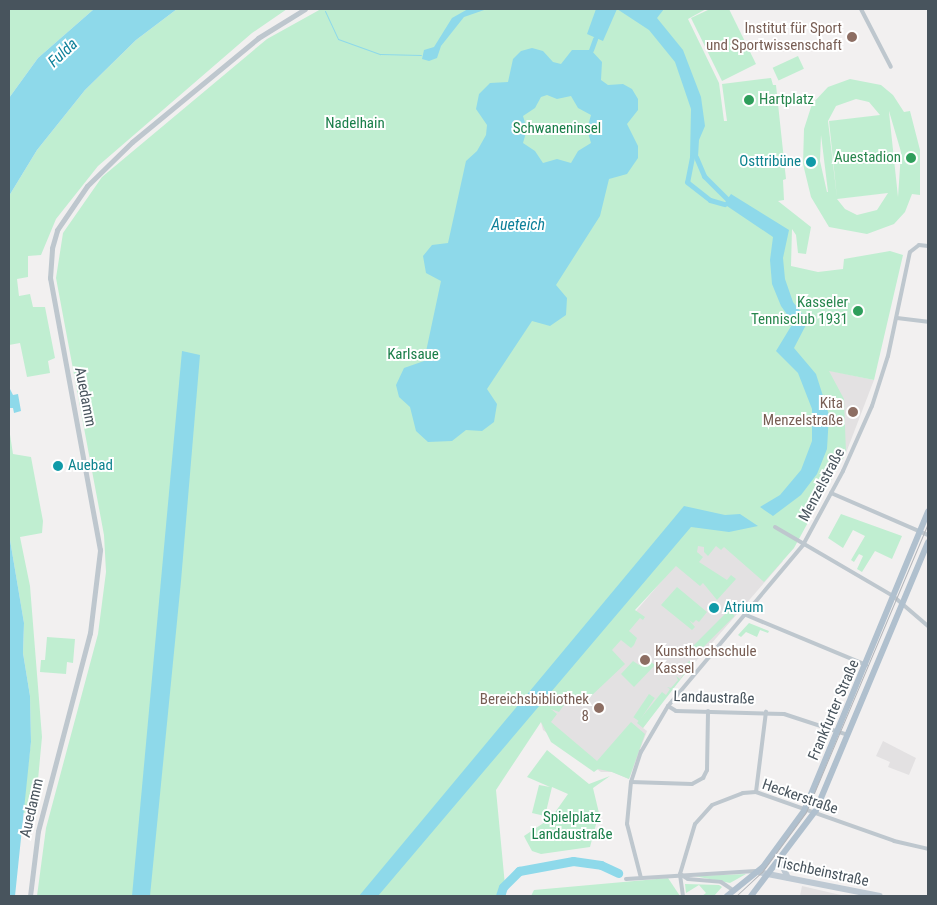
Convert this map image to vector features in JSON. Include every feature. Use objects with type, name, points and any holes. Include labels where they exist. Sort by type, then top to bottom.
[{"type":"main road","name":"Frankfurter Straße","points":[[727,896],[758,872],[804,811],[928,512]]},
{"type":"main road","name":"Frankfurter Straße","points":[[751,896],[770,874],[812,814],[848,735],[928,542]]},
{"type":"main road","points":[[780,860],[782,870],[790,878]]},
{"type":"main road","name":"Tischbeinstraße","points":[[758,872],[880,896]]},
{"type":"street","name":"Auedamm","points":[[30,896],[38,831],[90,633],[100,550],[50,278],[52,248],[57,230],[87,186],[132,142],[258,38],[305,9]]},
{"type":"street","points":[[860,9],[890,67]]},
{"type":"street","name":"Menzelstraße","points":[[668,706],[803,545],[831,493],[872,406],[897,318],[910,252],[917,245],[926,245]]},
{"type":"street","points":[[897,318],[928,322]]},
{"type":"street","points":[[831,493],[928,535]]},
{"type":"street","points":[[775,528],[893,596],[928,626]]},
{"type":"street","points":[[746,615],[866,665]]},
{"type":"street","name":"Landaustraße","points":[[641,878],[627,824],[631,782],[651,730],[668,706],[676,711],[766,712],[806,718],[848,735]]},
{"type":"street","points":[[631,782],[692,784],[704,778],[707,770],[708,711]]},
{"type":"street","points":[[756,792],[766,712]]},
{"type":"street","name":"Heckerstraße","points":[[680,874],[690,837],[703,813],[722,799],[756,792],[812,814],[928,849]]},
{"type":"street","points":[[626,879],[680,874],[758,872]]},
{"type":"street","points":[[680,874],[688,879],[721,882],[733,890]]},
{"type":"street","points":[[680,874],[684,896]]},
{"type":"shaded area","name":"Kita Menzelstraße","points":[[827,370],[874,380],[846,453],[843,444]]},
{"type":"shaded area","name":"Kunsthochschule Kassel","points":[[696,541],[729,544],[783,561],[671,690],[643,728],[647,731],[629,779],[612,772],[601,772],[543,730],[541,722]]},
{"type":"shaded area","points":[[883,741],[916,758],[909,775],[888,767],[890,762],[876,756]]},
{"type":"shaded area","points":[[802,886],[832,893],[846,896],[800,896]]},
{"type":"green space","points":[[9,9],[94,9],[38,58],[9,98]]},
{"type":"green space","points":[[177,9],[287,9],[252,33],[98,166],[56,219],[41,255],[28,256],[28,277],[17,279],[19,296],[30,294],[33,307],[45,307],[55,358],[48,361],[50,373],[27,377],[20,343],[9,345],[9,196],[37,150],[85,90],[136,40]]},
{"type":"green space","name":"Karlsaue","points":[[321,9],[706,9],[688,19],[719,83],[724,121],[727,121],[722,84],[771,78],[773,85],[776,85],[786,179],[783,180],[784,200],[778,201],[811,227],[806,254],[798,253],[796,235],[792,229],[791,266],[818,272],[843,269],[844,259],[890,251],[903,255],[874,380],[829,371],[844,399],[846,453],[794,548],[764,582],[724,547],[721,550],[716,546],[708,556],[704,552],[704,547],[698,546],[697,552],[703,557],[699,562],[727,580],[731,575],[736,579],[717,600],[703,583],[700,586],[676,566],[635,610],[645,617],[643,620],[640,618],[629,631],[637,638],[634,645],[631,648],[621,640],[612,650],[625,664],[589,698],[571,695],[559,712],[551,709],[557,714],[551,722],[597,761],[631,722],[645,734],[629,779],[598,769],[594,772],[551,742],[541,722],[496,790],[506,896],[37,896],[46,828],[98,634],[106,572],[104,535],[56,278],[63,233],[102,177],[267,39]]},
{"type":"green space","points":[[710,9],[729,9],[756,64],[722,81],[691,18]]},
{"type":"green space","points":[[798,56],[804,69],[779,81],[773,68]]},
{"type":"green space","points":[[850,79],[881,85],[893,95],[904,112],[910,111],[920,150],[920,195],[912,194],[905,212],[894,224],[867,234],[829,227],[811,197],[803,164],[804,129],[812,104],[828,87]],"holes":[[[856,99],[869,102],[880,115],[829,121],[837,198],[828,121],[836,106]],[[889,111],[901,152],[898,197]],[[821,135],[828,192],[827,192],[820,161]],[[888,193],[877,210],[857,215],[845,209],[837,199]]]},
{"type":"green space","points":[[9,428],[13,454],[31,457],[43,521],[42,533],[20,537],[30,586],[42,737],[35,812],[22,813],[31,742],[30,696],[23,653],[24,623],[9,534]]},
{"type":"green space","points":[[841,514],[902,536],[892,559],[875,551],[862,572],[857,569],[863,556],[859,554],[854,562],[851,560],[865,536],[853,530],[843,548],[828,538]]},
{"type":"green space","points":[[677,587],[707,612],[699,622],[696,620],[693,623],[689,620],[695,627],[692,630],[661,605]]},
{"type":"green space","points":[[729,610],[735,616],[696,655],[690,649]]},
{"type":"green space","points":[[749,623],[769,631],[768,633],[760,630],[757,637],[746,632],[741,637],[738,635]]},
{"type":"green space","points":[[47,637],[75,639],[73,663],[67,662],[66,674],[40,672],[41,660],[45,660]]},
{"type":"green space","points":[[646,658],[655,665],[634,687],[621,674],[633,661],[639,665]]},
{"type":"green space","points":[[689,661],[694,662],[643,728],[637,723],[662,692],[666,695],[670,689],[667,687],[671,688],[678,680],[676,676],[680,679],[685,672],[682,669]]},
{"type":"green space","points":[[649,694],[655,698],[639,721],[633,717]]},
{"type":"green space","name":"Spielplatz Landaustraße","points":[[547,750],[589,784],[610,776],[593,788],[599,813],[590,847],[541,854],[532,851],[524,836],[551,818],[568,794],[552,787],[545,816],[532,813],[539,785],[550,787],[527,777]]},
{"type":"green space","points":[[746,874],[730,883],[694,876]]},
{"type":"green space","points":[[668,878],[680,896],[531,896],[534,890]]},
{"type":"green space","points":[[685,884],[719,885],[722,887],[714,896],[702,896],[706,893],[699,885],[686,893]]},
{"type":"water","name":"Fulda","points":[[94,9],[177,9],[136,40],[85,90],[37,150],[9,196],[9,98],[38,58]]},
{"type":"water","points":[[468,9],[487,9],[464,17],[441,46],[437,58],[429,61],[422,59],[424,50],[434,47],[452,18]]},
{"type":"water","points":[[596,9],[617,9],[603,41],[587,34]]},
{"type":"water","points":[[617,9],[664,9],[657,18],[683,50],[701,97],[705,126],[699,140],[698,157],[690,157],[691,109],[675,62],[649,30]]},
{"type":"water","name":"Aueteich","points":[[532,48],[543,51],[553,62],[561,64],[572,50],[591,50],[602,62],[601,80],[608,85],[623,84],[632,89],[638,99],[638,110],[627,124],[638,146],[638,158],[627,174],[609,179],[600,216],[556,285],[567,298],[566,315],[550,326],[532,321],[487,389],[497,404],[494,422],[482,431],[466,430],[452,441],[428,442],[416,431],[410,407],[399,397],[396,385],[404,368],[424,361],[441,281],[426,273],[423,256],[432,245],[448,243],[466,161],[477,151],[486,135],[487,125],[476,109],[479,94],[490,83],[508,82],[513,59],[521,51]],"holes":[[[547,95],[557,99],[571,96],[578,108],[591,115],[587,129],[591,143],[578,151],[571,163],[557,159],[543,163],[535,151],[523,143],[527,129],[523,116],[535,108],[541,97]]]},
{"type":"water","points":[[731,194],[789,230],[783,258],[785,279],[793,302],[808,321],[794,348],[816,374],[829,415],[827,449],[817,474],[801,495],[773,516],[760,507],[780,495],[801,470],[812,441],[812,409],[798,373],[776,351],[793,323],[781,306],[772,284],[770,260],[773,237],[724,204]]},
{"type":"water","points":[[182,351],[200,355],[181,581],[150,896],[132,896]]},
{"type":"water","points":[[9,387],[13,395],[18,394],[21,411],[14,413],[13,408],[9,408]]},
{"type":"water","points":[[684,506],[725,515],[740,514],[758,526],[729,532],[691,527],[378,896],[359,896]]},
{"type":"water","points":[[9,534],[24,623],[23,653],[30,696],[31,742],[15,896],[9,896]]},
{"type":"waterway","points":[[325,11],[338,39],[380,54],[421,55]]},
{"type":"waterway","points":[[591,50],[595,39]]},
{"type":"waterway","points":[[692,157],[687,182],[710,200],[724,204]]},
{"type":"waterway","points":[[696,157],[704,176],[727,199]]},
{"type":"waterway","points":[[500,896],[503,887],[519,871],[573,861],[601,865],[618,873]]},
{"type":"tram line","points":[[736,896],[762,872],[806,812],[928,523]]},
{"type":"place","name":"Institut für Sport und Sportwissenschaft","points":[[852,37]]},
{"type":"place","name":"Hartplatz","points":[[749,100]]},
{"type":"place","name":"Auestadion","points":[[911,158]]},
{"type":"place","name":"Osttribüne","points":[[811,162]]},
{"type":"place","name":"Kasseler Tennisclub 1931","points":[[858,311]]},
{"type":"place","name":"Kita Menzelstraße","points":[[853,412]]},
{"type":"place","name":"Auebad","points":[[58,466]]},
{"type":"place","name":"Atrium","points":[[714,608]]},
{"type":"place","name":"Kunsthochschule Kassel","points":[[645,660]]},
{"type":"place","name":"Bereichsbibliothek 8","points":[[599,708]]},
{"type":"park label","name":"Nadelhain","points":[[355,124]]},
{"type":"park label","name":"Schwaneninsel","points":[[557,129]]}]
